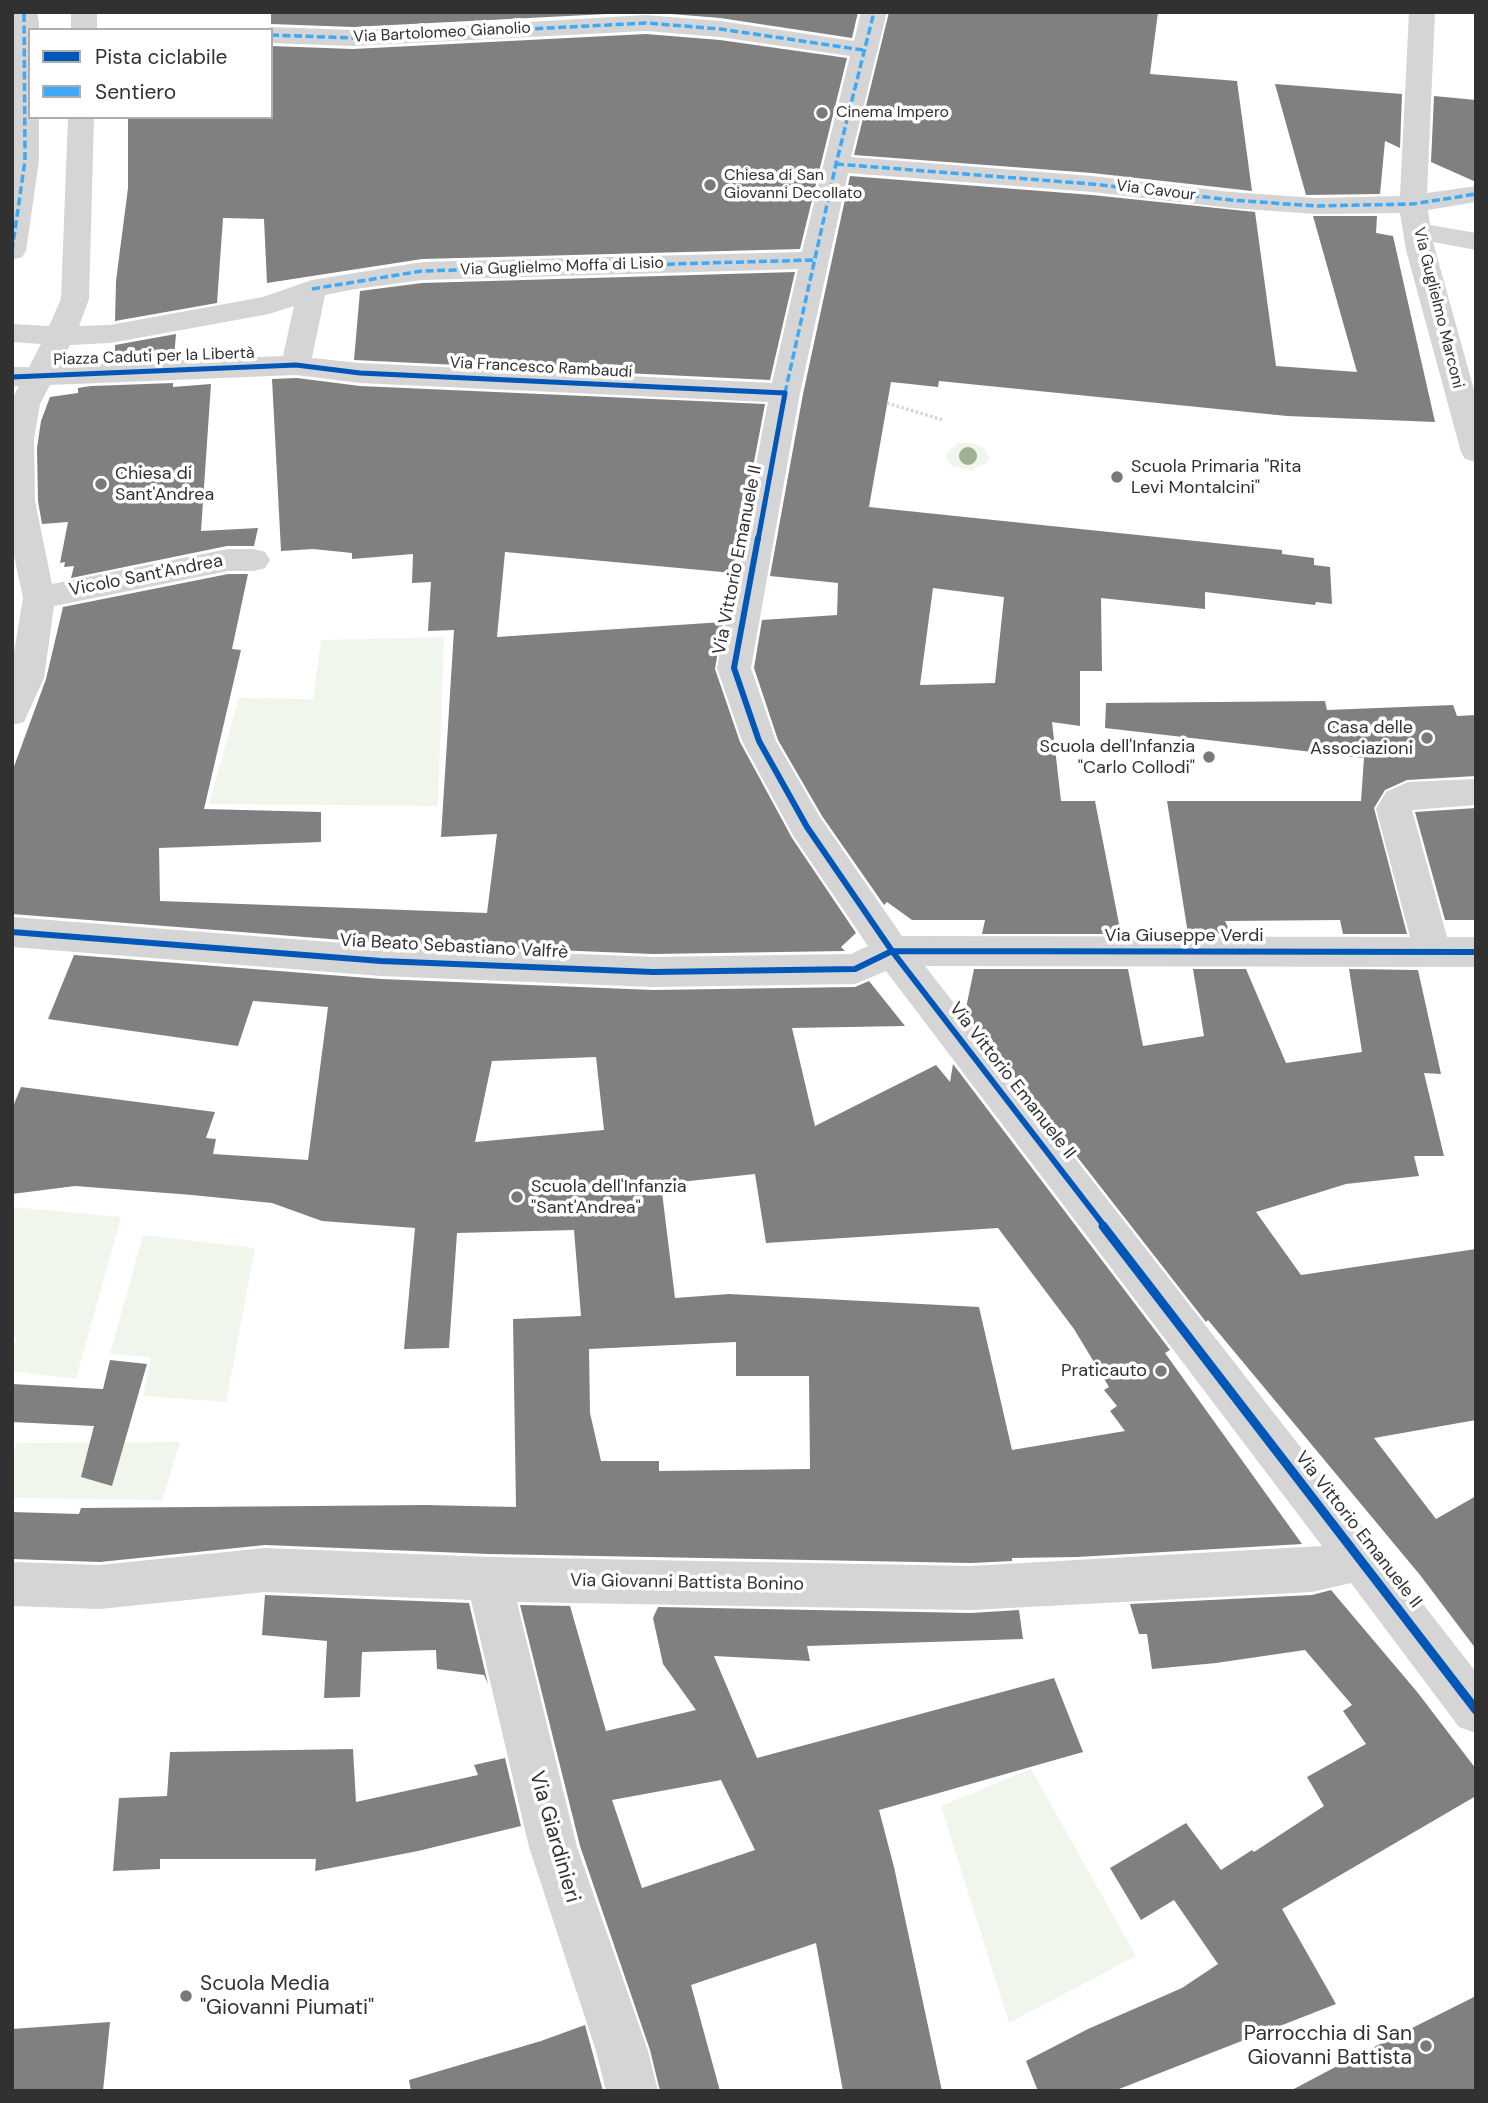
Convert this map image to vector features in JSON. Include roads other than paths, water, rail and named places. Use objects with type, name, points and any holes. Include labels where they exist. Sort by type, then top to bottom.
[{"type":"street","points":[[12,251],[25,160],[24,12]]},
{"type":"street","name":"Via Vittorio Emanuele II","points":[[874,12],[836,164],[785,393],[734,668],[759,741],[807,827],[892,951],[1476,1710]]},
{"type":"street","name":"Via Guglielmo Marconi","points":[[1422,12],[1415,218],[1476,452]]},
{"type":"street","name":"Via Bartolomeo Gianolio","points":[[273,35],[354,38],[417,36],[646,23],[720,29],[863,50]]},
{"type":"street","points":[[60,336],[75,299],[81,119]]},
{"type":"street","name":"Via Cavour","points":[[836,164],[1092,184],[1415,218],[1476,194]]},
{"type":"street","points":[[1415,218],[1476,242]]},
{"type":"street","name":"Via Guglielmo Moffa di Lisio","points":[[313,289],[422,271],[814,260]]},
{"type":"street","points":[[296,365],[313,289]]},
{"type":"street","name":"Piazza Caduti per la Libertà","points":[[12,333],[60,336],[110,334],[269,305],[313,289]]},
{"type":"street","name":"Piazza Caduti per la Libertà","points":[[25,377],[60,336]]},
{"type":"street","name":"Piazza Caduti per la Libertà","points":[[25,377],[296,365]]},
{"type":"street","name":"Via Francesco Rambaudi","points":[[296,365],[360,373],[785,393]]},
{"type":"street","points":[[12,713],[27,678],[39,598],[19,501],[19,439],[25,404],[25,377]]},
{"type":"street","name":"Vicolo Sant'Andrea","points":[[39,598],[228,560],[254,560]]},
{"type":"street","points":[[1433,952],[1394,809],[1398,801],[1408,795],[1476,792]]},
{"type":"street","name":"Via Beato Sebastiano Valfrè","points":[[12,932],[381,961],[653,972],[855,970],[892,951]]},
{"type":"street","name":"Via Giuseppe Verdi","points":[[892,951],[1476,952]]},
{"type":"street","name":"Via Giovanni Battista Bonino","points":[[12,1584],[100,1587],[265,1570],[489,1579],[971,1588],[1312,1570],[1361,1559]]},
{"type":"street","name":"Via Giardinieri","points":[[489,1579],[554,1847],[622,2051],[632,2091]]},
{"type":"place","name":"Cinema Impero","points":[[822,113]]},
{"type":"place","name":"Chiesa di San Giovanni Decollato","points":[[710,185]]},
{"type":"place","name":"Scuola Primaria \"Rita Levi Montalcini\"","points":[[1117,477]]},
{"type":"place","name":"Chiesa di Sant'Andrea","points":[[101,484]]},
{"type":"place","name":"Casa delle Associazioni","points":[[1427,738]]},
{"type":"place","name":"Scuola dell'Infanzia \"Carlo Collodi\"","points":[[1209,757]]},
{"type":"place","name":"Scuola dell'Infanzia \"Sant'Andrea\"","points":[[517,1197]]},
{"type":"place","name":"Praticauto","points":[[1161,1371]]},
{"type":"place","name":"Scuola Media \"Giovanni Piumati\"","points":[[186,1996]]},
{"type":"place","name":"Parrocchia di San Giovanni Battista","points":[[1426,2046]]}]
